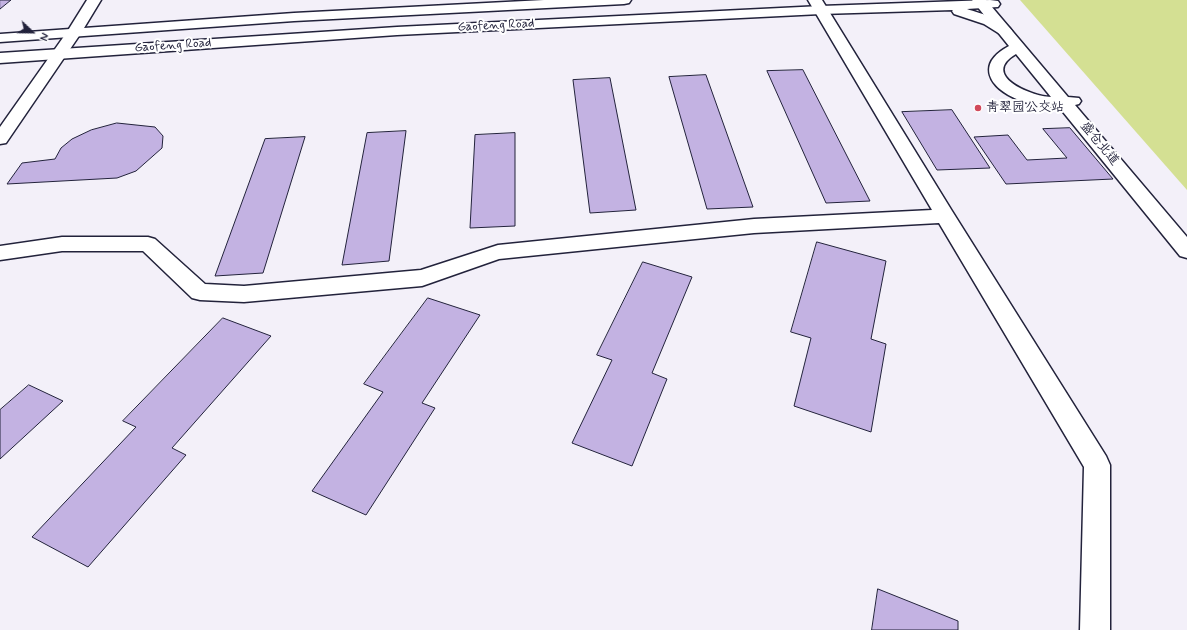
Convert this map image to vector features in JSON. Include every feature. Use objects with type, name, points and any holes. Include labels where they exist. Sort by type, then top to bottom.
[{"type":"main road","points":[[0,139],[74,33],[94,0]]},
{"type":"main road","name":"Gaofeng Road","points":[[0,38],[294,17],[624,0]]},
{"type":"main road","name":"Gaofeng Road","points":[[0,58],[397,31],[818,5],[930,6],[986,2]]},
{"type":"main road","name":"盛仓北道","points":[[986,2],[1005,31],[1018,47],[1070,102],[1187,232]]},
{"type":"main road","name":"盛仓北道","points":[[986,2],[1070,102],[1187,251]]},
{"type":"main road","points":[[818,5],[1097,465],[1095,630]]},
{"type":"main road","points":[[930,6],[946,8],[973,15],[989,21],[1005,31]]},
{"type":"main road","points":[[1018,47],[1002,57],[996,65],[996,73],[1008,89],[1030,99],[1043,102],[1070,102]]},
{"type":"main road","points":[[0,253],[62,244],[148,244],[200,292],[244,294],[422,278],[498,252],[754,226],[945,216]]},
{"type":"green space","points":[[1020,0],[1187,0],[1187,190]]},
{"type":"building","points":[[0,0],[11,0],[0,9]]},
{"type":"building","points":[[803,70],[870,201],[826,203],[767,71]]},
{"type":"building","points":[[706,75],[753,207],[707,209],[669,77]]},
{"type":"building","points":[[610,78],[636,210],[590,213],[573,80]]},
{"type":"building","points":[[952,110],[990,168],[937,170],[902,112]]},
{"type":"building","points":[[117,123],[155,127],[163,136],[162,148],[136,171],[117,178],[7,184],[22,163],[55,159],[61,148],[72,139],[91,130]]},
{"type":"building","points":[[1070,128],[1113,179],[1006,184],[974,137],[1008,135],[1027,160],[1067,158],[1043,129]]},
{"type":"building","points":[[406,131],[389,261],[342,265],[367,133]]},
{"type":"building","points":[[515,133],[515,226],[470,228],[475,135]]},
{"type":"building","points":[[305,137],[263,273],[215,276],[265,139]]},
{"type":"building","points":[[817,242],[886,261],[871,339],[886,344],[871,432],[794,406],[811,338],[791,332]]},
{"type":"building","points":[[643,262],[692,277],[652,373],[667,379],[632,466],[572,443],[612,360],[597,355]]},
{"type":"building","points":[[428,298],[480,315],[422,403],[435,408],[366,515],[312,491],[383,392],[364,384]]},
{"type":"building","points":[[223,318],[271,336],[172,448],[186,455],[88,567],[32,537],[136,427],[123,421]]},
{"type":"building","points":[[29,385],[63,401],[0,459],[0,410]]},
{"type":"building","points":[[878,589],[958,621],[958,630],[872,630]]},
{"type":"place","name":"青翠园公交站","points":[[978,108]]}]
